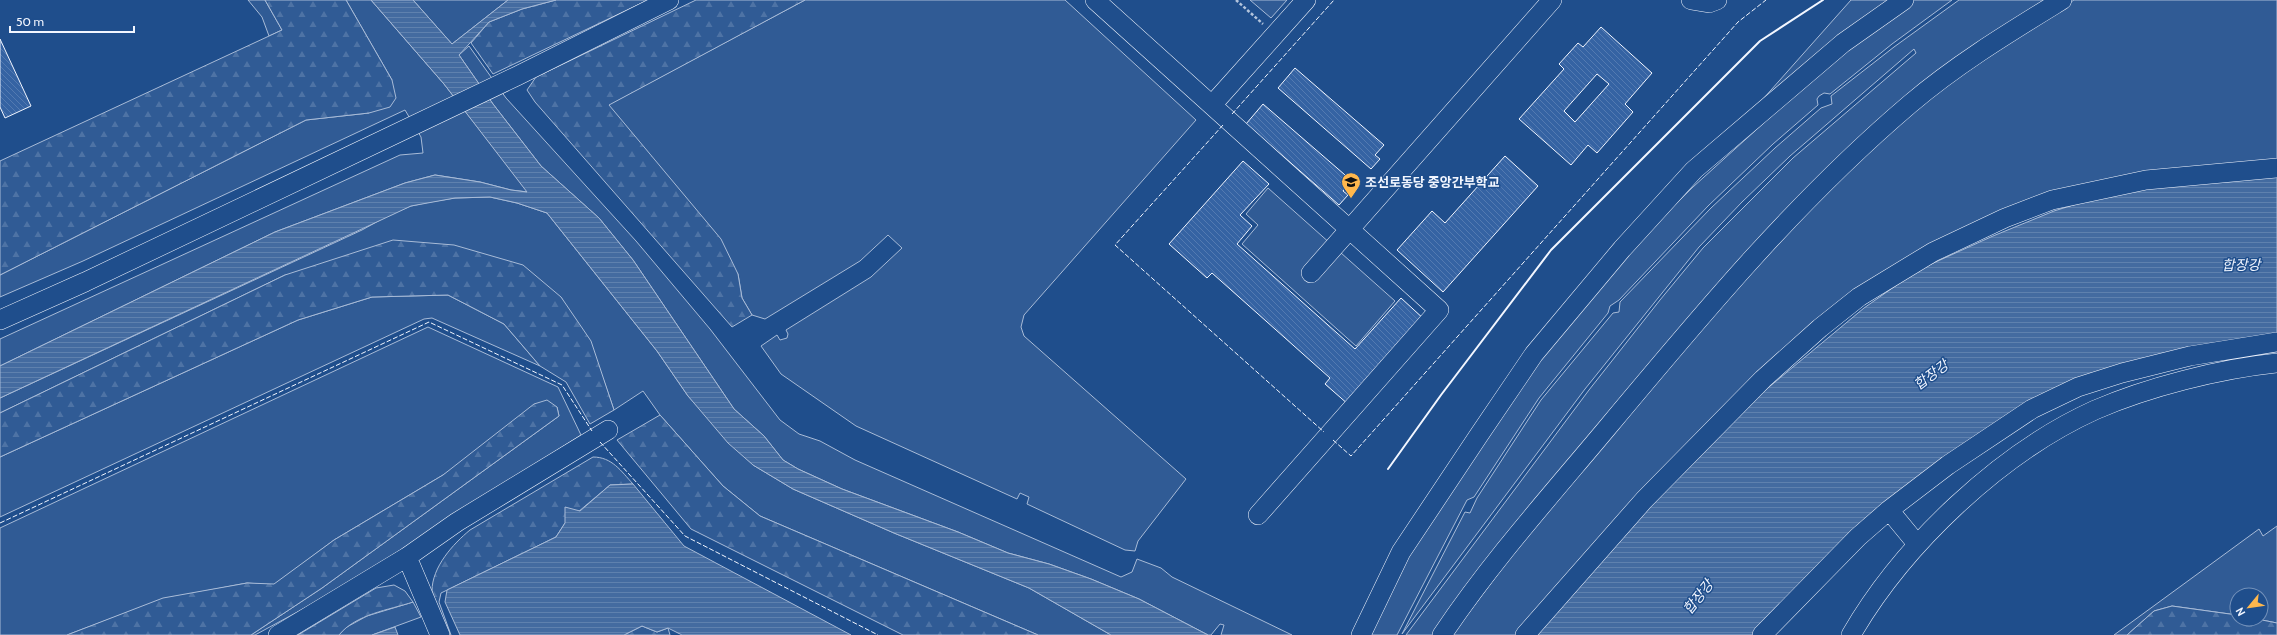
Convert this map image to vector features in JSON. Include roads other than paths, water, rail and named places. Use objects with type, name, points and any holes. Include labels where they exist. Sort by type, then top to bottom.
[{"type":"street","points":[[0,320],[85,282],[410,125],[517,76],[669,0]]},
{"type":"street","points":[[1095,0],[1439,310],[1258,515]]},
{"type":"street","points":[[1212,105],[1306,0]]},
{"type":"street","points":[[1311,273],[1552,0]]},
{"type":"street","points":[[1691,0],[1709,3],[1717,0]]},
{"type":"street","points":[[1361,635],[1401,552],[1479,435],[1534,354],[1622,249],[1694,170],[1843,44],[1904,0]]},
{"type":"street","points":[[1442,635],[1515,539],[1647,380],[1739,272],[1826,181],[1912,103],[1954,70],[1998,39],[2062,0]]},
{"type":"street","points":[[1525,635],[1644,500],[1758,384],[1820,328],[1860,297],[1933,252],[2005,218],[2052,200],[2146,180],[2277,168]]},
{"type":"street","points":[[1762,635],[1858,537],[1889,510],[1994,433],[2056,396],[2122,373],[2190,356],[2272,342],[2274,363],[2220,373],[2137,394],[2095,410],[2047,436],[2005,466],[1955,507],[1917,544],[1880,590],[1851,635]]},
{"type":"street","points":[[278,635],[407,557],[457,522],[608,430]]},
{"type":"street","points":[[1889,510],[1917,544]]},
{"type":"street","points":[[407,557],[440,635]]},
{"type":"water","points":[[371,0],[413,0],[452,44],[508,0],[556,0],[522,9],[489,22],[459,55],[493,104],[541,166],[599,218],[633,260],[734,409],[764,436],[783,460],[798,469],[842,489],[958,532],[1008,553],[1049,564],[1091,579],[1139,599],[1208,635],[1111,635],[1029,588],[894,533],[793,489],[753,465],[728,443],[688,396],[657,351],[547,213],[517,203],[490,197],[455,198],[411,206],[0,398],[0,366],[275,232],[405,183],[435,175],[480,182],[511,190],[527,192],[444,84]]},
{"type":"water","name":"합장강","points":[[2277,174],[2277,337],[2170,357],[1987,435],[1758,635],[1536,635],[1621,535],[1757,397],[1864,308],[1918,270],[1993,236],[2054,211],[2125,189]]},
{"type":"water","points":[[633,484],[684,546],[851,635],[682,635],[668,628],[657,632],[642,626],[624,635],[460,635],[445,602],[447,590],[556,537],[565,523],[565,507],[580,511],[610,485]]},
{"type":"water","points":[[395,627],[398,635],[372,635]]},
{"type":"place","name":"조선로동당 중앙간부학교","points":[[1351,199]]}]
